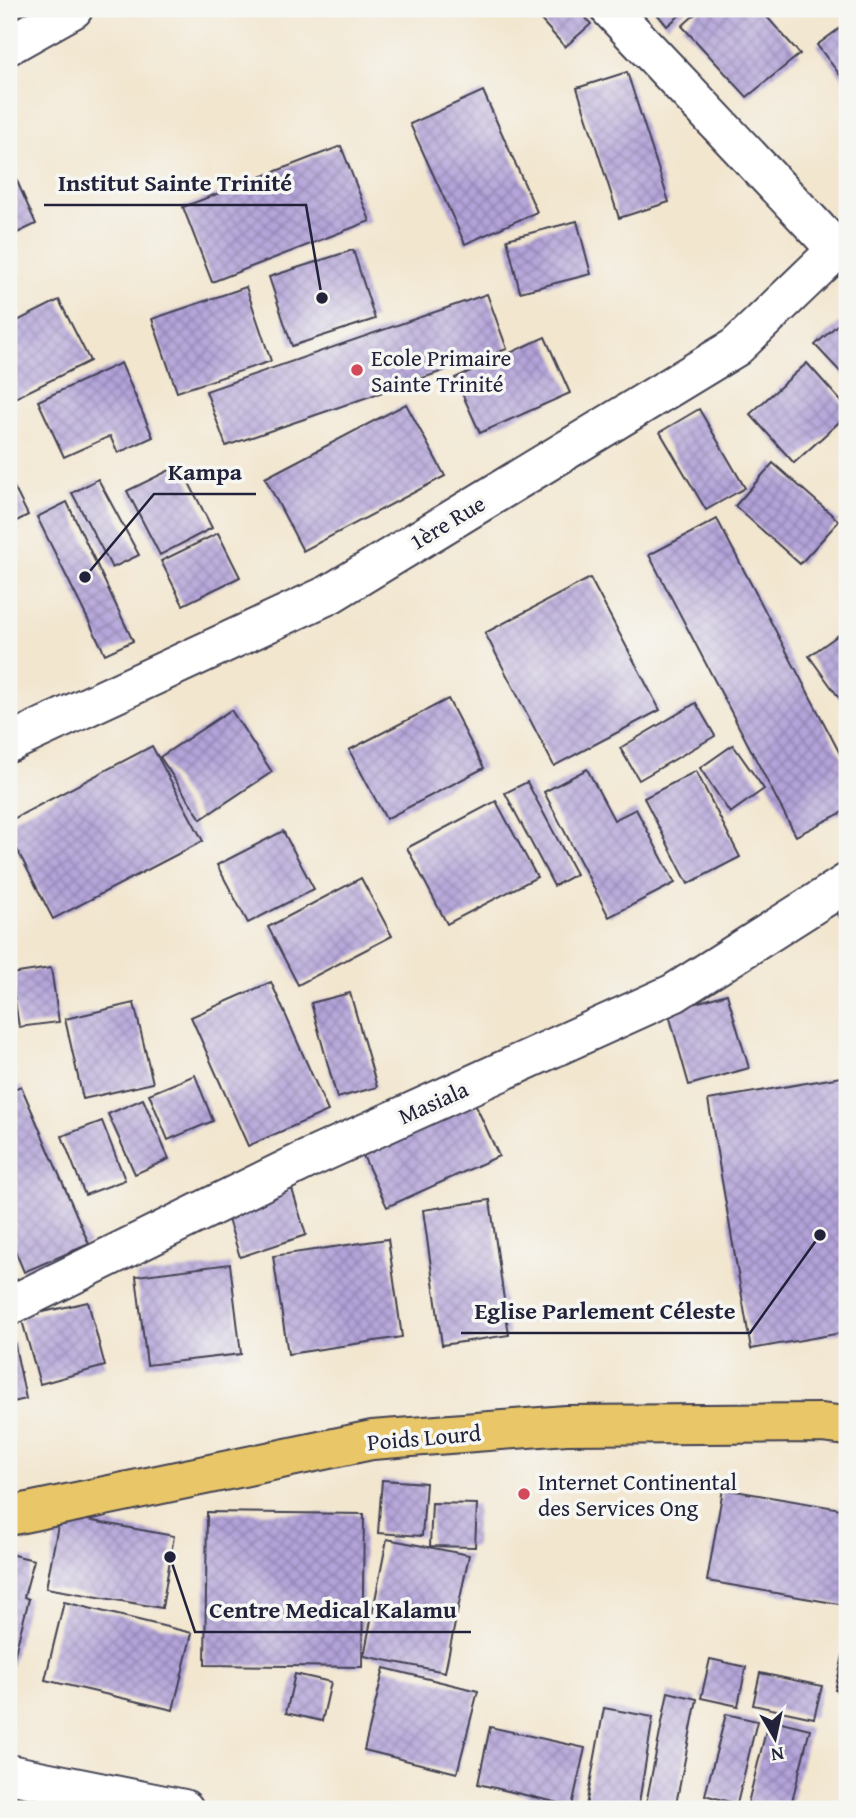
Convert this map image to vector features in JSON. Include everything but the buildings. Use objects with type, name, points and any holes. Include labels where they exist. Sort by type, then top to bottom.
[{"type":"main road","name":"Poids Lourd","points":[[9,1516],[372,1440],[566,1425],[821,1423],[847,1426]]},
{"type":"street","points":[[9,45],[73,9]]},
{"type":"street","points":[[610,9],[842,245]]},
{"type":"street","name":"1ère Rue","points":[[9,743],[330,594],[736,347],[842,245]]},
{"type":"street","name":"Masiala","points":[[9,1306],[306,1160],[674,993],[847,883]]},
{"type":"street","points":[[9,1774],[184,1809]]},
{"type":"place","name":"Institut Sainte Trinité","points":[[322,298]]},
{"type":"place","name":"Ecole Primaire Sainte Trinité","points":[[357,370]]},
{"type":"place","name":"Kampa","points":[[85,577]]},
{"type":"place","name":"Eglise Parlement Céleste","points":[[820,1235]]},
{"type":"place","name":"Internet Continental des Services Ong","points":[[524,1494]]},
{"type":"place","name":"Centre Medical Kalamu","points":[[170,1557]]}]
